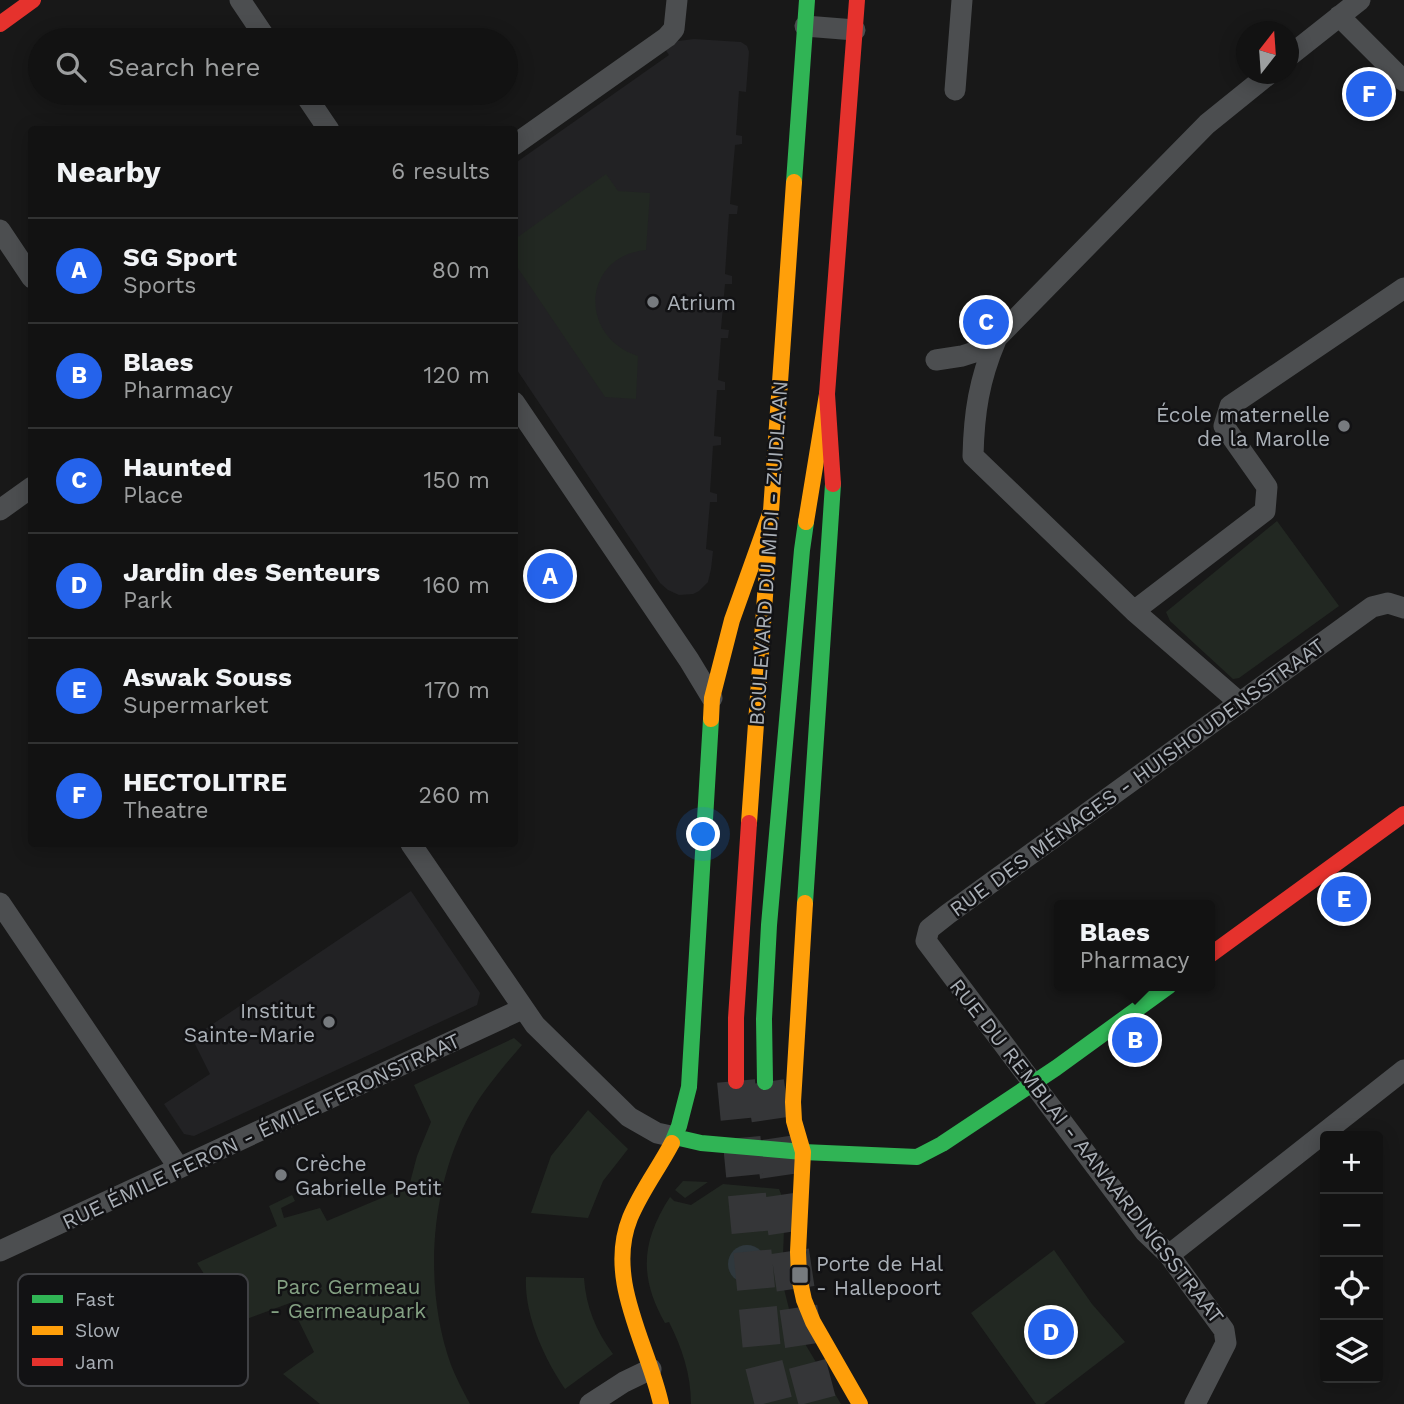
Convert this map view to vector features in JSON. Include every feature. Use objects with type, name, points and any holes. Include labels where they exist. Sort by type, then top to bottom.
[{"type":"main road","points":[[0,24],[33,0]]},
{"type":"main road","name":"BOULEVARD DU MIDI - ZUIDLAAN","points":[[736,1081],[736,1017],[807,0]]},
{"type":"main road","name":"BOULEVARD DU MIDI - ZUIDLAAN","points":[[765,1082],[764,1019],[769,925],[802,550],[827,394],[857,0]]},
{"type":"main road","name":"BOULEVARD DU MIDI - ZUIDLAAN","points":[[827,394],[834,493],[793,1102],[794,1121],[803,1152],[798,1252],[799,1277],[804,1300],[813,1322],[860,1404]]},
{"type":"main road","points":[[661,1404],[624,1280],[622,1249],[638,1200],[675,1137],[688,1087],[712,698],[732,620],[771,512]]},
{"type":"main road","points":[[1215,951],[1404,814]]},
{"type":"main road","points":[[675,1137],[701,1143],[803,1152],[917,1157],[942,1144],[1034,1083],[1162,991]]},
{"type":"street","points":[[240,0],[259,28]]},
{"type":"street","points":[[518,142],[667,37],[674,29],[677,0]]},
{"type":"street","points":[[955,90],[962,0]]},
{"type":"street","points":[[1299,49],[1360,0]]},
{"type":"street","points":[[1339,16],[1404,81]]},
{"type":"street","points":[[805,26],[855,30]]},
{"type":"street","points":[[936,360],[987,348],[1207,124],[1257,84]]},
{"type":"street","points":[[312,105],[326,126]]},
{"type":"street","points":[[0,230],[28,272]]},
{"type":"street","points":[[1134,611],[1265,511],[1267,487],[1224,426],[1230,406],[1404,288]]},
{"type":"street","points":[[996,340],[979,388],[974,420],[973,456],[1134,611],[1240,703]]},
{"type":"street","points":[[518,408],[712,698]]},
{"type":"street","points":[[0,510],[28,490]]},
{"type":"street","name":"RUE DES MÉNAGES - HUISHOUDENSSTRAAT","points":[[926,941],[929,929],[948,914],[1356,619],[1380,604],[1388,603],[1404,608]]},
{"type":"street","points":[[413,847],[535,1026],[629,1118],[657,1133],[675,1137]]},
{"type":"street","points":[[0,903],[179,1168]]},
{"type":"street","name":"RUE DU REMBLAI - AANAARDINGSSTRAAT","points":[[926,941],[1145,1232],[1169,1255],[1224,1330],[1226,1343],[1195,1404]]},
{"type":"street","name":"RUE ÉMILE FERON - ÉMILE FERONSTRAAT","points":[[0,1251],[522,1009]]},
{"type":"street","points":[[1169,1255],[1404,1070]]},
{"type":"street","points":[[590,1404],[650,1369]]},
{"type":"shaded area","name":"Atrium","points":[[694,39],[741,42],[747,46],[749,52],[746,92],[739,91],[736,135],[742,136],[742,144],[735,145],[730,204],[738,206],[737,214],[729,214],[725,274],[732,276],[732,284],[725,284],[721,329],[729,330],[728,338],[721,338],[718,380],[725,382],[725,390],[717,390],[714,436],[721,437],[721,445],[713,446],[710,492],[717,494],[717,502],[710,502],[706,549],[713,551],[711,569],[708,582],[699,591],[679,595],[660,583],[518,371],[518,161],[669,55],[665,49],[678,41]]},
{"type":"shaded area","name":"Institut Sainte-Marie","points":[[411,891],[480,993],[477,1005],[194,1136],[184,1134],[164,1104],[210,1074],[192,1038]]},
{"type":"shaded area","points":[[747,1245],[760,1251],[766,1264],[760,1277],[747,1283],[734,1277],[728,1264],[734,1251]]},
{"type":"green space","points":[[606,174],[618,191],[650,193],[646,250],[625,255],[609,266],[600,281],[596,298],[597,316],[605,332],[618,346],[638,356],[636,399],[605,397],[518,268],[518,237]]},
{"type":"green space","points":[[1277,521],[1339,606],[1239,678],[1233,679],[1170,621],[1166,612]]},
{"type":"green space","name":"Parc Germeau - Germeaupark","points":[[514,1038],[522,1045],[470,1114],[446,1173],[439,1205],[434,1271],[437,1303],[442,1335],[451,1365],[470,1404],[320,1404],[283,1374],[314,1352],[290,1303],[248,1319],[248,1274],[204,1274],[197,1263],[277,1226],[269,1206],[292,1195],[295,1201],[281,1208],[284,1218],[320,1208],[327,1221],[403,1189],[407,1194],[417,1156],[431,1122],[414,1085]]},
{"type":"green space","points":[[588,1110],[628,1149],[603,1181],[588,1218],[531,1213],[551,1156]]},
{"type":"green space","points":[[683,1181],[708,1182],[685,1198],[675,1190]]},
{"type":"green space","points":[[723,1184],[779,1189],[785,1204],[782,1281],[790,1313],[801,1337],[841,1404],[691,1404],[682,1351],[669,1322],[665,1323],[651,1290],[647,1260],[649,1245],[660,1213],[670,1197],[674,1201],[691,1205]]},
{"type":"green space","points":[[1054,1250],[1092,1304],[1125,1342],[1044,1404],[1036,1404],[971,1313]]},
{"type":"green space","points":[[526,1277],[584,1278],[593,1318],[613,1354],[565,1389],[537,1336],[528,1306]]},
{"type":"tunnel","points":[[736,1081],[763,1361],[774,1404]]},
{"type":"tunnel","points":[[765,1082],[806,1359],[818,1404]]},
{"type":"traffic: fast","points":[[794,182],[807,0]]},
{"type":"traffic: fast","points":[[805,903],[833,484]]},
{"type":"traffic: fast","points":[[765,1082],[764,1019],[769,925],[806,522]]},
{"type":"traffic: fast","points":[[672,1143],[689,1087],[711,719]]},
{"type":"traffic: fast","points":[[803,1152],[917,1157],[942,1144],[1056,1068],[1162,991]]},
{"type":"traffic: fast","points":[[675,1137],[701,1143],[803,1152]]},
{"type":"traffic: slow","points":[[711,719],[712,698],[732,620],[771,511],[794,182]]},
{"type":"traffic: slow","points":[[806,522],[827,394]]},
{"type":"traffic: slow","points":[[749,823],[771,511]]},
{"type":"traffic: slow","points":[[805,903],[793,1102],[794,1121],[803,1152],[799,1277],[813,1322],[860,1404]]},
{"type":"traffic: slow","points":[[661,1404],[631,1312],[622,1265],[630,1218],[672,1143]]},
{"type":"traffic: jam","points":[[0,24],[33,0]]},
{"type":"traffic: jam","points":[[833,484],[827,394],[857,0]]},
{"type":"traffic: jam","points":[[1215,951],[1404,814]]},
{"type":"traffic: jam","points":[[736,1081],[736,1018],[749,823]]},
{"type":"place","name":"HECTOLITRE","points":[[1369,94]]},
{"type":"place","name":"Atrium","points":[[653,302]]},
{"type":"place","name":"Haunted","points":[[986,322]]},
{"type":"place","name":"École maternelle de la Marolle","points":[[1344,426]]},
{"type":"place","name":"SG Sport","points":[[550,576]]},
{"type":"place","name":"Aswak Souss","points":[[1344,899]]},
{"type":"place","name":"Institut Sainte-Marie","points":[[329,1022]]},
{"type":"place","name":"Blaes","points":[[1135,1040]]},
{"type":"place","name":"Crèche Gabrielle Petit","points":[[281,1175]]},
{"type":"place","name":"Porte de Hal - Hallepoort","points":[[800,1275]]},
{"type":"place","name":"Jardin des Senteurs","points":[[1051,1332]]}]
